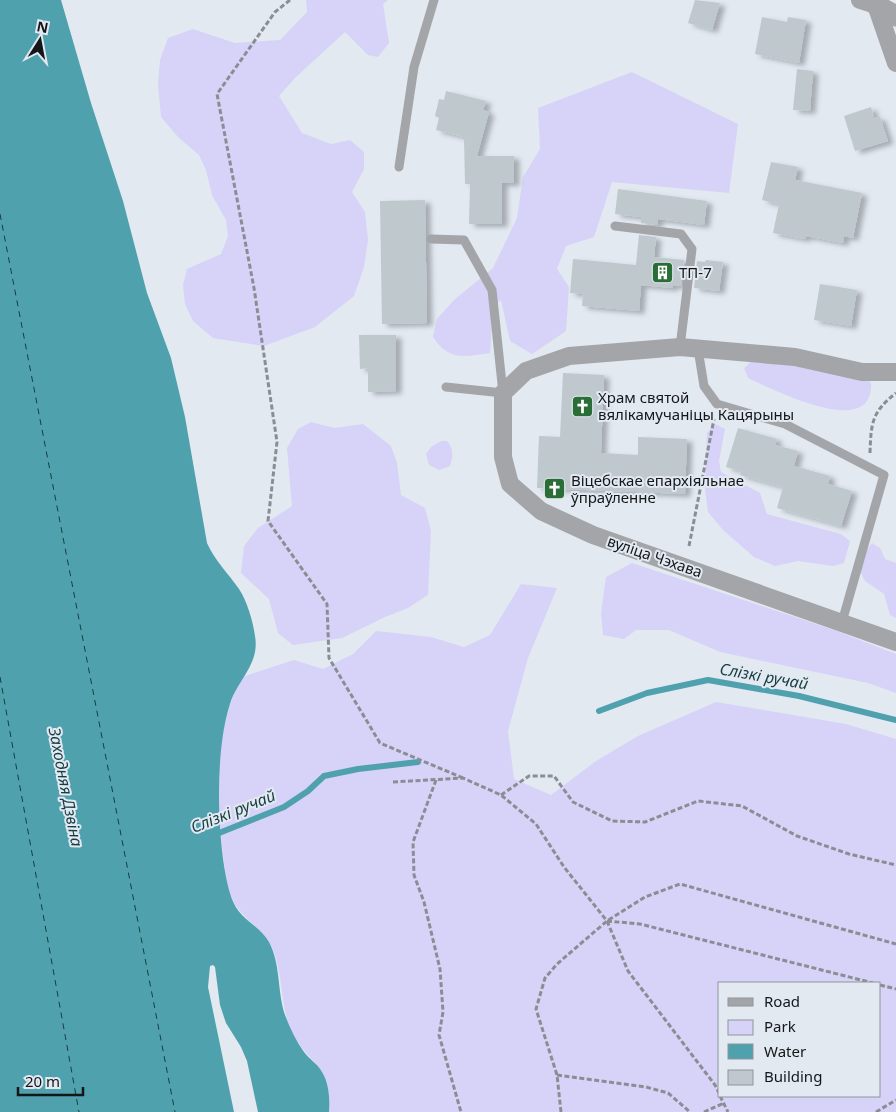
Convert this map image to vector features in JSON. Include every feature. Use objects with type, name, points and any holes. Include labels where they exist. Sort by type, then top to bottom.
[{"type":"street","points":[[870,2],[896,16]]},
{"type":"street","points":[[870,2],[896,62]]},
{"type":"street","points":[[503,393],[526,371],[569,356],[680,347],[795,357],[862,372],[896,372]]},
{"type":"street","name":"вуліца Чэхава","points":[[503,393],[503,457],[510,484],[540,511],[593,535],[896,642]]},
{"type":"lane","points":[[400,167],[414,66],[434,0]]},
{"type":"lane","points":[[614,226],[681,234],[692,249],[680,347]]},
{"type":"lane","points":[[431,239],[464,240],[492,290],[503,393],[446,388]]},
{"type":"lane","points":[[698,349],[704,386],[717,404],[785,424],[884,475],[842,622]]},
{"type":"path","points":[[290,0],[275,12],[217,94],[254,288],[277,442],[268,521],[327,604],[329,658],[380,743],[501,795],[536,824],[564,867],[607,921],[628,971],[718,1091]]},
{"type":"path","points":[[870,468],[871,430],[879,407],[896,393]]},
{"type":"path","points":[[689,546],[717,404]]},
{"type":"path","points":[[680,543],[698,549]]},
{"type":"path","points":[[501,795],[528,776],[554,776],[573,802],[612,821],[645,822],[698,801],[742,806],[797,836],[849,854],[896,865]]},
{"type":"path","points":[[393,782],[463,778]]},
{"type":"path","points":[[436,780],[413,842],[414,875],[424,902],[440,970],[444,1012],[439,1035],[461,1112]]},
{"type":"path","points":[[561,1112],[557,1075],[536,1009],[545,978],[557,964],[607,921],[645,897],[680,884],[896,944]]},
{"type":"path","points":[[607,921],[640,924],[869,982]]},
{"type":"path","points":[[881,985],[896,989]]},
{"type":"path","points":[[557,1075],[646,1087],[668,1093],[690,1112]]},
{"type":"path","points":[[721,1097],[728,1112]]},
{"type":"path","points":[[876,1112],[896,1100]]},
{"type":"path","points":[[704,1112],[724,1103]]},
{"type":"green space","points":[[306,0],[388,0],[383,4],[389,43],[378,57],[368,55],[345,32],[296,77],[279,96],[302,133],[331,144],[350,140],[364,152],[364,169],[352,192],[365,212],[368,240],[364,267],[354,296],[315,327],[264,346],[213,338],[193,321],[185,304],[183,285],[187,269],[221,254],[228,236],[226,220],[212,195],[206,170],[199,155],[178,137],[161,117],[158,84],[160,60],[168,38],[193,29],[235,43],[280,40],[307,12]]},
{"type":"green space","points":[[632,72],[738,124],[729,193],[612,182],[594,237],[566,246],[557,269],[569,287],[566,331],[532,354],[510,341],[501,300],[493,306],[490,353],[473,356],[451,354],[439,345],[433,337],[437,319],[454,300],[493,268],[517,218],[523,177],[540,149],[538,108]]},
{"type":"green space","points":[[753,360],[786,360],[862,376],[871,383],[868,400],[857,408],[840,410],[820,407],[799,400],[748,378],[744,368]]},
{"type":"green space","points":[[311,422],[334,428],[363,424],[391,446],[397,463],[401,495],[425,508],[431,531],[428,595],[408,608],[342,638],[293,645],[278,633],[269,599],[241,573],[244,546],[258,528],[292,506],[287,448],[298,429]]},
{"type":"green space","points":[[715,424],[725,429],[719,461],[721,472],[760,493],[767,514],[841,534],[850,541],[844,563],[833,566],[798,561],[775,566],[754,557],[723,530],[708,512],[705,489],[707,433]]},
{"type":"green space","points":[[441,441],[447,441],[452,450],[452,456],[450,466],[439,470],[429,465],[426,454],[431,447]]},
{"type":"green space","points":[[872,543],[880,548],[885,559],[896,563],[896,618],[890,615],[884,594],[865,581],[860,571],[865,552]]},
{"type":"green space","points":[[632,563],[834,630],[896,654],[896,693],[868,683],[720,652],[669,630],[636,630],[624,639],[603,635],[601,613],[606,577]]},
{"type":"green space","points":[[521,584],[557,588],[528,658],[508,731],[514,779],[551,795],[596,761],[638,736],[716,702],[846,724],[896,739],[896,1112],[329,1112],[328,1091],[324,1076],[295,1038],[288,1024],[278,965],[272,947],[267,939],[242,914],[230,895],[227,886],[219,816],[219,768],[226,720],[242,677],[294,660],[323,669],[353,654],[376,631],[431,637],[464,647],[490,635]]},
{"type":"water","name":"Заходняя Дзвіна","points":[[0,0],[61,0],[91,103],[123,201],[147,293],[171,358],[185,417],[207,543],[242,594],[251,618],[256,646],[254,655],[230,704],[222,744],[219,814],[226,877],[231,898],[236,907],[242,915],[264,934],[273,951],[285,1015],[301,1048],[318,1066],[324,1076],[328,1091],[329,1112],[258,1112],[247,1061],[241,1047],[226,1023],[220,1005],[215,967],[213,965],[210,966],[208,987],[234,1112],[0,1112]]},
{"type":"building","points":[[695,0],[720,3],[712,30],[688,23]]},
{"type":"building","points":[[762,17],[787,22],[788,17],[806,20],[799,63],[755,54]]},
{"type":"building","points":[[797,69],[813,71],[810,111],[793,110]]},
{"type":"building","points":[[446,91],[486,101],[483,110],[489,112],[477,156],[514,156],[514,183],[502,183],[502,224],[469,224],[470,184],[465,184],[464,137],[436,130],[439,118],[435,116],[439,99],[444,100]]},
{"type":"building","points":[[871,107],[874,118],[880,117],[888,141],[855,151],[844,116]]},
{"type":"building","points":[[771,162],[798,167],[795,180],[862,193],[853,238],[844,236],[843,243],[806,236],[805,239],[773,233],[779,204],[762,200]]},
{"type":"building","points":[[618,189],[707,201],[704,225],[658,219],[657,225],[641,223],[641,217],[615,214]]},
{"type":"building","points":[[425,200],[427,323],[382,324],[380,201]]},
{"type":"building","points":[[639,235],[656,237],[654,257],[684,260],[681,286],[673,285],[672,288],[641,285],[639,311],[582,306],[583,294],[570,293],[573,259],[636,265]]},
{"type":"building","points":[[706,260],[723,262],[719,291],[694,288],[697,261],[705,262]]},
{"type":"building","points":[[820,284],[857,290],[851,326],[814,320]]},
{"type":"building","points":[[359,335],[396,335],[396,391],[368,392],[368,368],[360,369]]},
{"type":"building","name":"Храм святой вялікамучаніцы Кацярыны","points":[[563,373],[604,375],[601,453],[638,455],[638,437],[687,439],[685,494],[537,488],[539,436],[560,437]]},
{"type":"building","points":[[738,428],[777,439],[775,445],[798,451],[794,466],[830,476],[828,484],[852,491],[841,526],[777,508],[783,487],[740,475],[741,471],[726,467]]},
{"type":"waterway","name":"Слізкі ручай","points":[[599,711],[647,693],[708,680],[799,696],[896,720]]},
{"type":"waterway","name":"Слізкі ручай","points":[[214,835],[284,807],[308,791],[324,776],[358,769],[418,762]]},
{"type":"ferry route","points":[[0,214],[175,1112]]},
{"type":"ferry route","points":[[0,677],[79,1112]]},
{"type":"place","name":"ТП-7","points":[[663,272]]},
{"type":"place","name":"Храм святой вялікамучаніцы Кацярыны","points":[[582,406]]},
{"type":"place","name":"Віцебскае епархіяльнае ўпраўленне","points":[[555,489]]}]
